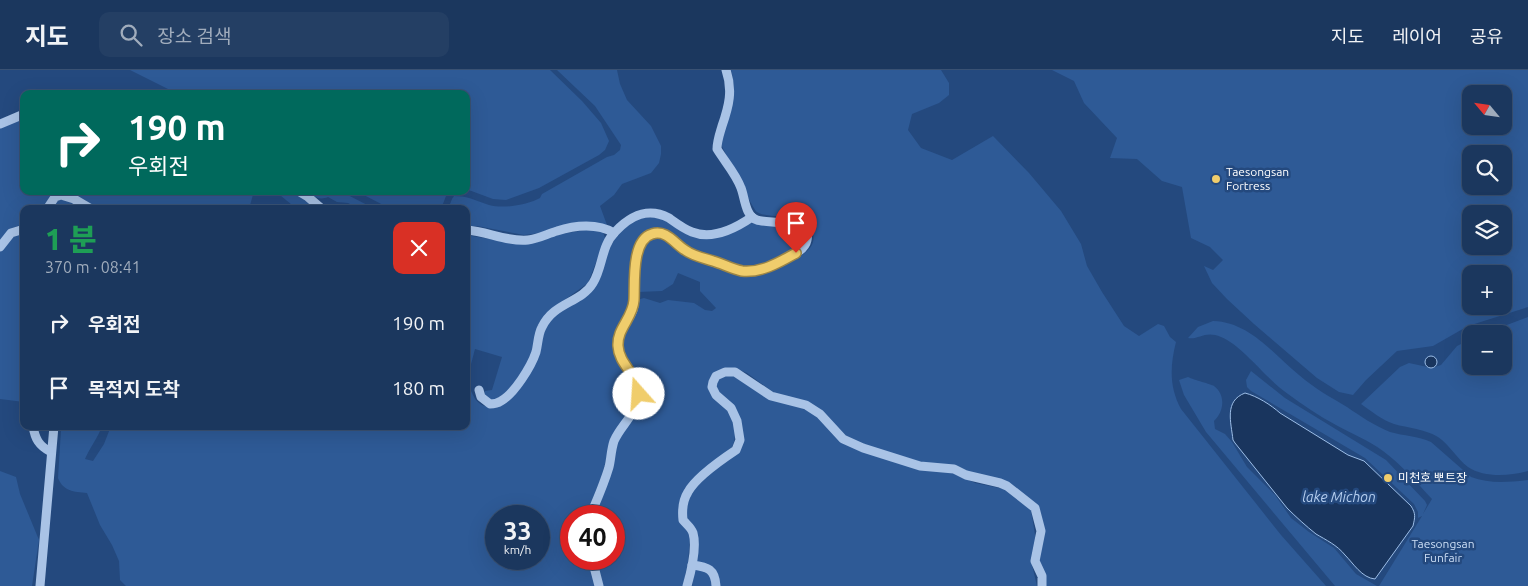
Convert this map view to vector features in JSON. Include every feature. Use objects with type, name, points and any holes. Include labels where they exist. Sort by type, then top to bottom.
[{"type":"street","points":[[594,505],[606,476],[613,443],[631,416],[639,394],[637,381],[622,358],[618,345],[620,334],[633,310],[635,261],[643,242],[652,234],[664,235],[690,253],[743,271],[754,271],[770,266],[796,253],[805,246],[808,238],[806,231],[800,228],[776,221],[756,220],[752,217],[746,207],[741,187],[717,149],[730,97],[730,82],[726,70]]},
{"type":"street","points":[[0,124],[20,116]]},
{"type":"street","points":[[50,205],[55,198],[61,195],[74,198],[85,205]]},
{"type":"street","points":[[305,195],[317,205]]},
{"type":"street","points":[[479,390],[480,397],[490,404],[501,401],[511,393],[536,354],[540,328],[548,316],[557,308],[584,293],[592,286],[604,249],[614,233],[635,216],[649,212],[658,213],[692,232],[703,234],[736,228],[752,217]]},
{"type":"street","points":[[470,231],[511,240],[541,238],[559,230],[585,226],[606,228],[614,233]]},
{"type":"street","points":[[0,247],[11,233],[20,230]]},
{"type":"street","points":[[687,586],[692,565],[693,533],[683,520],[686,494],[703,476],[736,450],[739,445],[739,430],[731,408],[716,395],[712,388],[716,376],[725,372],[735,372],[772,396],[806,405],[820,414],[843,439],[863,448],[920,466],[954,469],[966,475],[1007,486],[1035,508],[1041,531],[1035,561],[1042,576],[1042,586]]},
{"type":"street","points":[[34,430],[35,439],[44,449],[51,452]]},
{"type":"street","points":[[40,586],[54,430]]},
{"type":"street","points":[[692,565],[705,567],[712,572],[716,577],[716,586]]},
{"type":"street","points":[[595,570],[599,586]]},
{"type":"green space","points":[[130,70],[550,70],[582,101],[601,123],[609,141],[605,150],[599,155],[539,188],[506,200],[493,199],[470,190],[470,90],[170,90]]},
{"type":"green space","points":[[557,70],[617,70],[620,84],[627,100],[651,126],[661,146],[659,163],[651,173],[622,184],[614,195],[600,206],[607,225],[524,235],[477,226],[470,227],[470,205],[450,205],[454,196],[495,206],[515,206],[529,203],[607,157],[614,155],[620,150],[621,145],[595,106]]},
{"type":"green space","points":[[731,70],[941,70],[949,83],[949,95],[939,103],[912,114],[908,130],[921,148],[952,160],[993,136],[1029,173],[1061,211],[1081,244],[1087,266],[1124,326],[1139,336],[1158,324],[1164,326],[1170,337],[1176,342],[1172,376],[1174,393],[1181,409],[1281,535],[1326,586],[1046,586],[1038,558],[1044,530],[1041,514],[1039,508],[1026,496],[932,465],[865,446],[845,436],[833,423],[773,392],[747,373],[737,369],[711,378],[725,402],[733,421],[735,438],[732,447],[681,504],[690,537],[688,563],[683,586],[602,586],[597,570],[625,570],[625,505],[596,505],[613,451],[641,396],[621,344],[637,300],[644,298],[660,303],[668,300],[694,303],[705,310],[712,311],[716,308],[700,291],[700,282],[678,273],[673,284],[662,291],[638,292],[638,267],[644,247],[656,235],[726,270],[734,272],[791,261],[805,253],[813,241],[813,234],[806,223],[792,218],[757,212],[726,154],[720,141],[733,98]]},
{"type":"green space","points":[[1052,70],[1528,70],[1528,307],[1512,312],[1512,265],[1462,265],[1462,315],[1503,315],[1471,325],[1462,325],[1462,329],[1433,346],[1397,351],[1353,395],[1339,392],[1317,378],[1254,324],[1212,283],[1204,266],[1213,270],[1223,260],[1210,247],[1191,238],[1182,187],[1162,181],[1137,159],[1110,158],[1117,138],[1084,103],[1074,81]]},
{"type":"green space","points":[[20,120],[20,195],[52,195],[46,205],[20,205],[20,225],[12,228],[0,242],[0,127]]},
{"type":"green space","points":[[74,195],[253,195],[250,205],[91,205]]},
{"type":"green space","points":[[280,195],[298,195],[312,205],[292,205]]},
{"type":"green space","points":[[312,195],[348,195],[367,205],[352,205],[337,202],[328,197]]},
{"type":"green space","points":[[364,195],[447,195],[443,205],[383,205]]},
{"type":"green space","points":[[65,198],[78,205],[52,205],[54,202]]},
{"type":"green space","points":[[658,217],[695,236],[749,223],[793,226],[804,235],[801,245],[780,258],[749,268],[704,256],[665,232],[640,243],[630,309],[616,339],[636,384],[635,397],[631,409],[607,456],[590,505],[560,505],[560,570],[591,570],[595,586],[126,586],[120,580],[119,561],[100,525],[87,493],[66,488],[58,478],[61,430],[100,430],[85,459],[93,461],[104,444],[109,430],[470,430],[470,389],[476,400],[485,406],[496,406],[507,401],[549,319],[588,292],[618,232],[640,218]]},
{"type":"green space","points":[[586,230],[603,232],[606,241],[588,283],[545,314],[539,325],[533,354],[510,390],[493,401],[484,396],[485,391],[492,390],[502,357],[475,349],[470,368],[470,236],[508,242]]},
{"type":"green space","points":[[20,233],[20,402],[0,399],[0,252],[15,235]]},
{"type":"green space","points":[[1528,317],[1528,471],[1497,475],[1474,471],[1464,464],[1446,444],[1433,434],[1390,422],[1361,404],[1400,367],[1409,363],[1432,368],[1441,365],[1457,346],[1462,344],[1462,375],[1512,375],[1512,325],[1507,325]]},
{"type":"green space","name":"Taesongsan Funfair","points":[[1213,321],[1226,323],[1250,333],[1310,384],[1373,424],[1390,432],[1421,438],[1431,442],[1471,477],[1492,482],[1528,480],[1528,586],[1379,586],[1422,516],[1418,518],[1418,512],[1414,504],[1365,458],[1251,391],[1247,387],[1246,380],[1251,371],[1285,398],[1386,460],[1425,501],[1427,505],[1423,514],[1432,499],[1390,456],[1372,444],[1323,418],[1280,388],[1229,341],[1211,334],[1188,338],[1198,327]]},
{"type":"green space","points":[[732,375],[808,411],[819,418],[837,438],[954,473],[975,483],[1004,489],[1031,510],[1036,541],[1032,565],[1037,586],[719,586],[718,576],[713,569],[694,561],[687,509],[691,492],[743,441],[715,385],[721,377]]},
{"type":"green space","points":[[1188,377],[1212,385],[1218,390],[1222,399],[1222,408],[1214,421],[1215,429],[1225,434],[1232,442],[1247,467],[1275,495],[1291,518],[1334,548],[1356,574],[1377,586],[1335,586],[1206,432],[1184,395],[1179,380]]},
{"type":"green space","points":[[0,471],[16,477],[20,494],[39,540],[32,586],[0,586]]},
{"type":"green space","points":[[699,567],[712,574],[713,586],[692,586],[695,570]]},
{"type":"water","points":[[1429,356],[1433,356],[1437,362],[1433,368],[1429,368],[1425,364],[1425,360]]},
{"type":"water","name":"lake Michon","points":[[1245,393],[1264,401],[1348,455],[1364,461],[1411,506],[1415,516],[1413,526],[1375,579],[1362,573],[1338,548],[1316,534],[1290,511],[1235,443],[1230,419],[1231,407],[1238,397]]},
{"type":"place","name":"Taesongsan Fortress","points":[[1216,179]]},
{"type":"place","name":"미천호 뽀트장","points":[[1388,478]]},
{"type":"route","points":[[639,394],[637,381],[622,358],[618,345],[623,326],[633,310],[635,261],[643,242],[648,236],[658,233],[664,235],[690,253],[743,271],[765,268],[796,253]]}]
